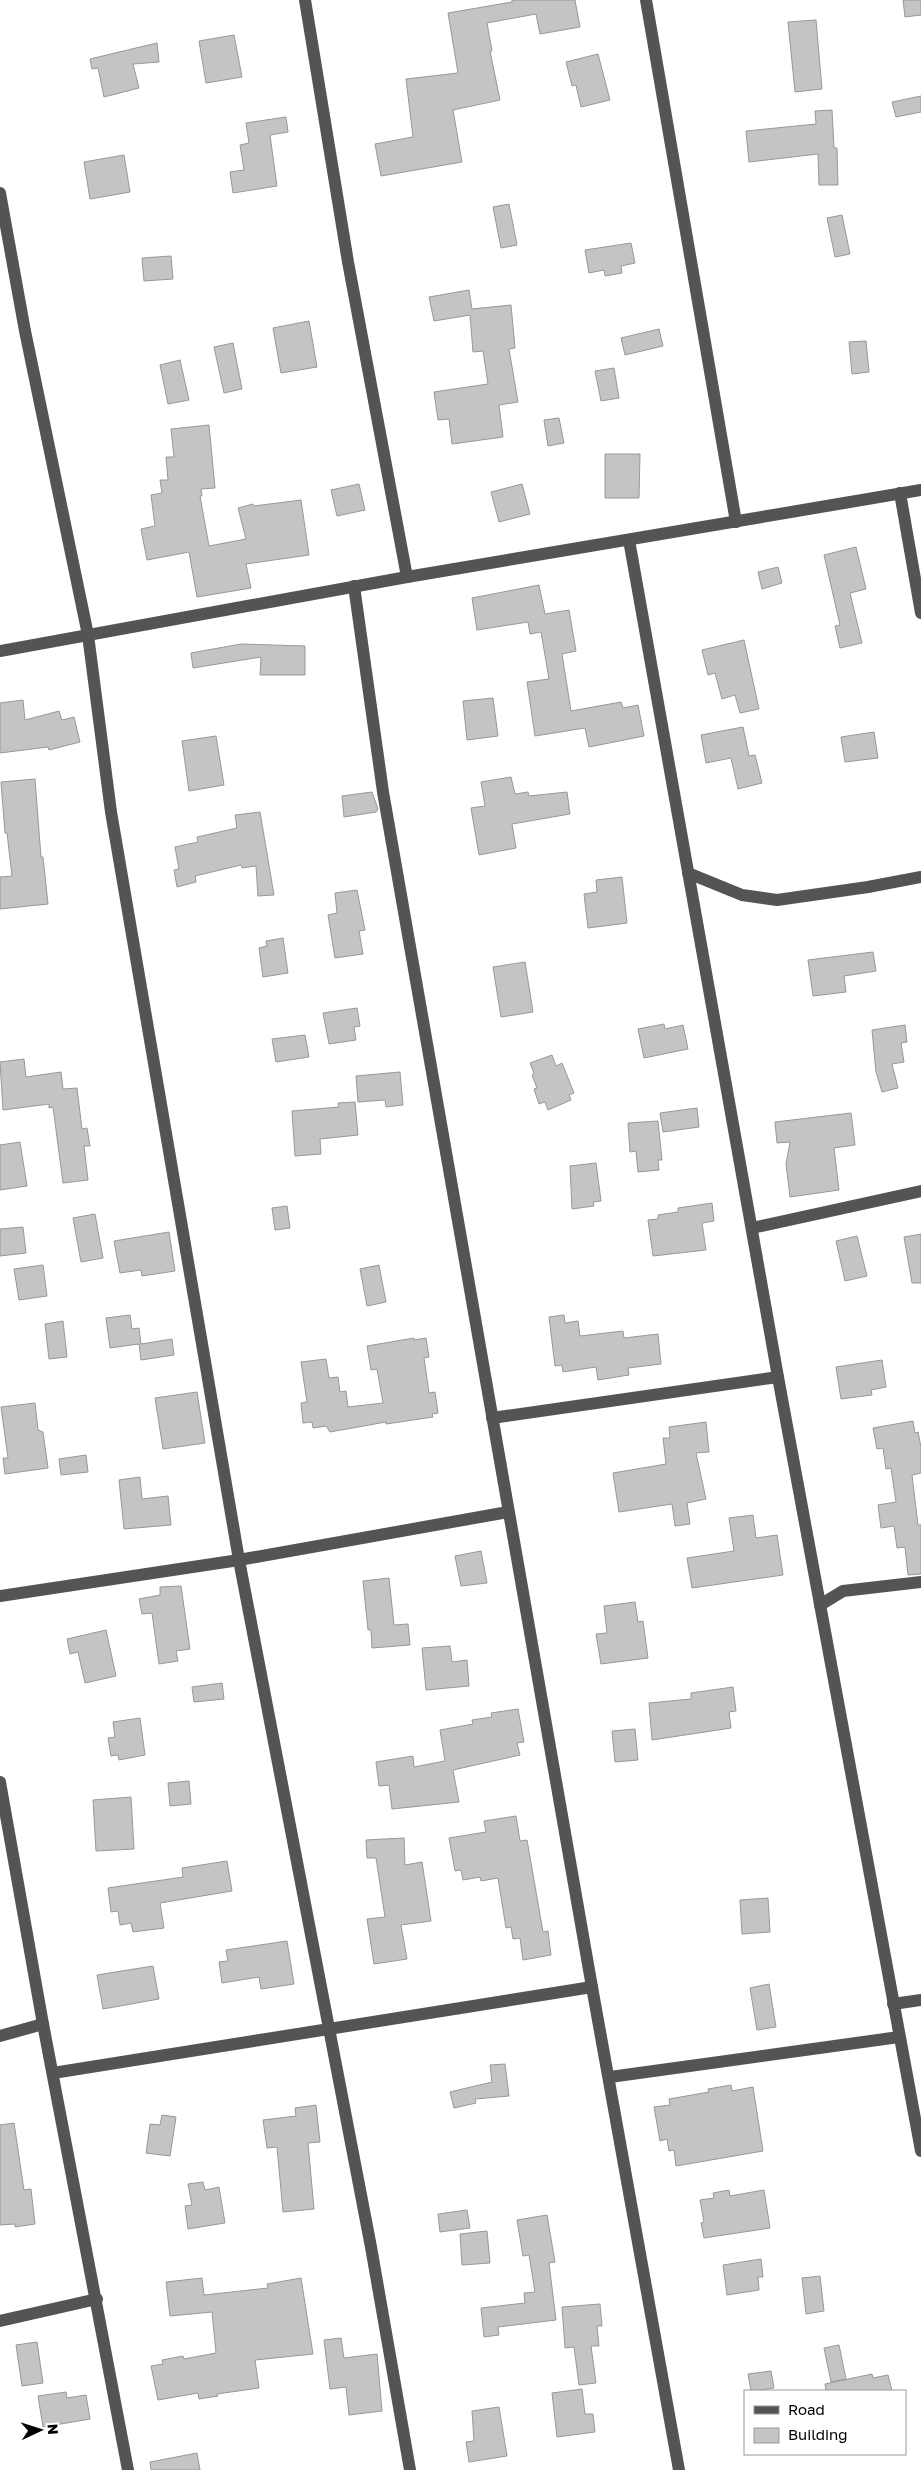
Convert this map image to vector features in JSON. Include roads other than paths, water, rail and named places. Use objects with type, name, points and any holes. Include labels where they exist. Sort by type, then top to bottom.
[{"type":"street","points":[[305,0],[348,262],[407,577]]},
{"type":"street","points":[[646,0],[736,522]]},
{"type":"street","points":[[0,193],[25,332],[88,635],[111,812],[239,1560],[371,2247],[410,2470]]},
{"type":"street","points":[[0,651],[354,586],[921,490]]},
{"type":"street","points":[[900,493],[921,613]]},
{"type":"street","points":[[629,540],[778,1377],[898,2037],[921,2152]]},
{"type":"street","points":[[354,586],[383,792],[592,1987],[610,2077],[680,2470]]},
{"type":"street","points":[[688,873],[742,895],[777,900],[858,889],[921,877]]},
{"type":"street","points":[[752,1228],[921,1191]]},
{"type":"street","points":[[492,1418],[778,1377]]},
{"type":"street","points":[[0,1596],[239,1560],[508,1512]]},
{"type":"street","points":[[820,1605],[843,1591],[921,1582]]},
{"type":"street","points":[[0,1782],[43,2024],[54,2073],[128,2470]]},
{"type":"street","points":[[54,2073],[592,1987]]},
{"type":"street","points":[[893,2004],[921,2000]]},
{"type":"street","points":[[0,2036],[43,2024]]},
{"type":"street","points":[[610,2077],[898,2037]]},
{"type":"street","points":[[0,2321],[97,2299]]}]
